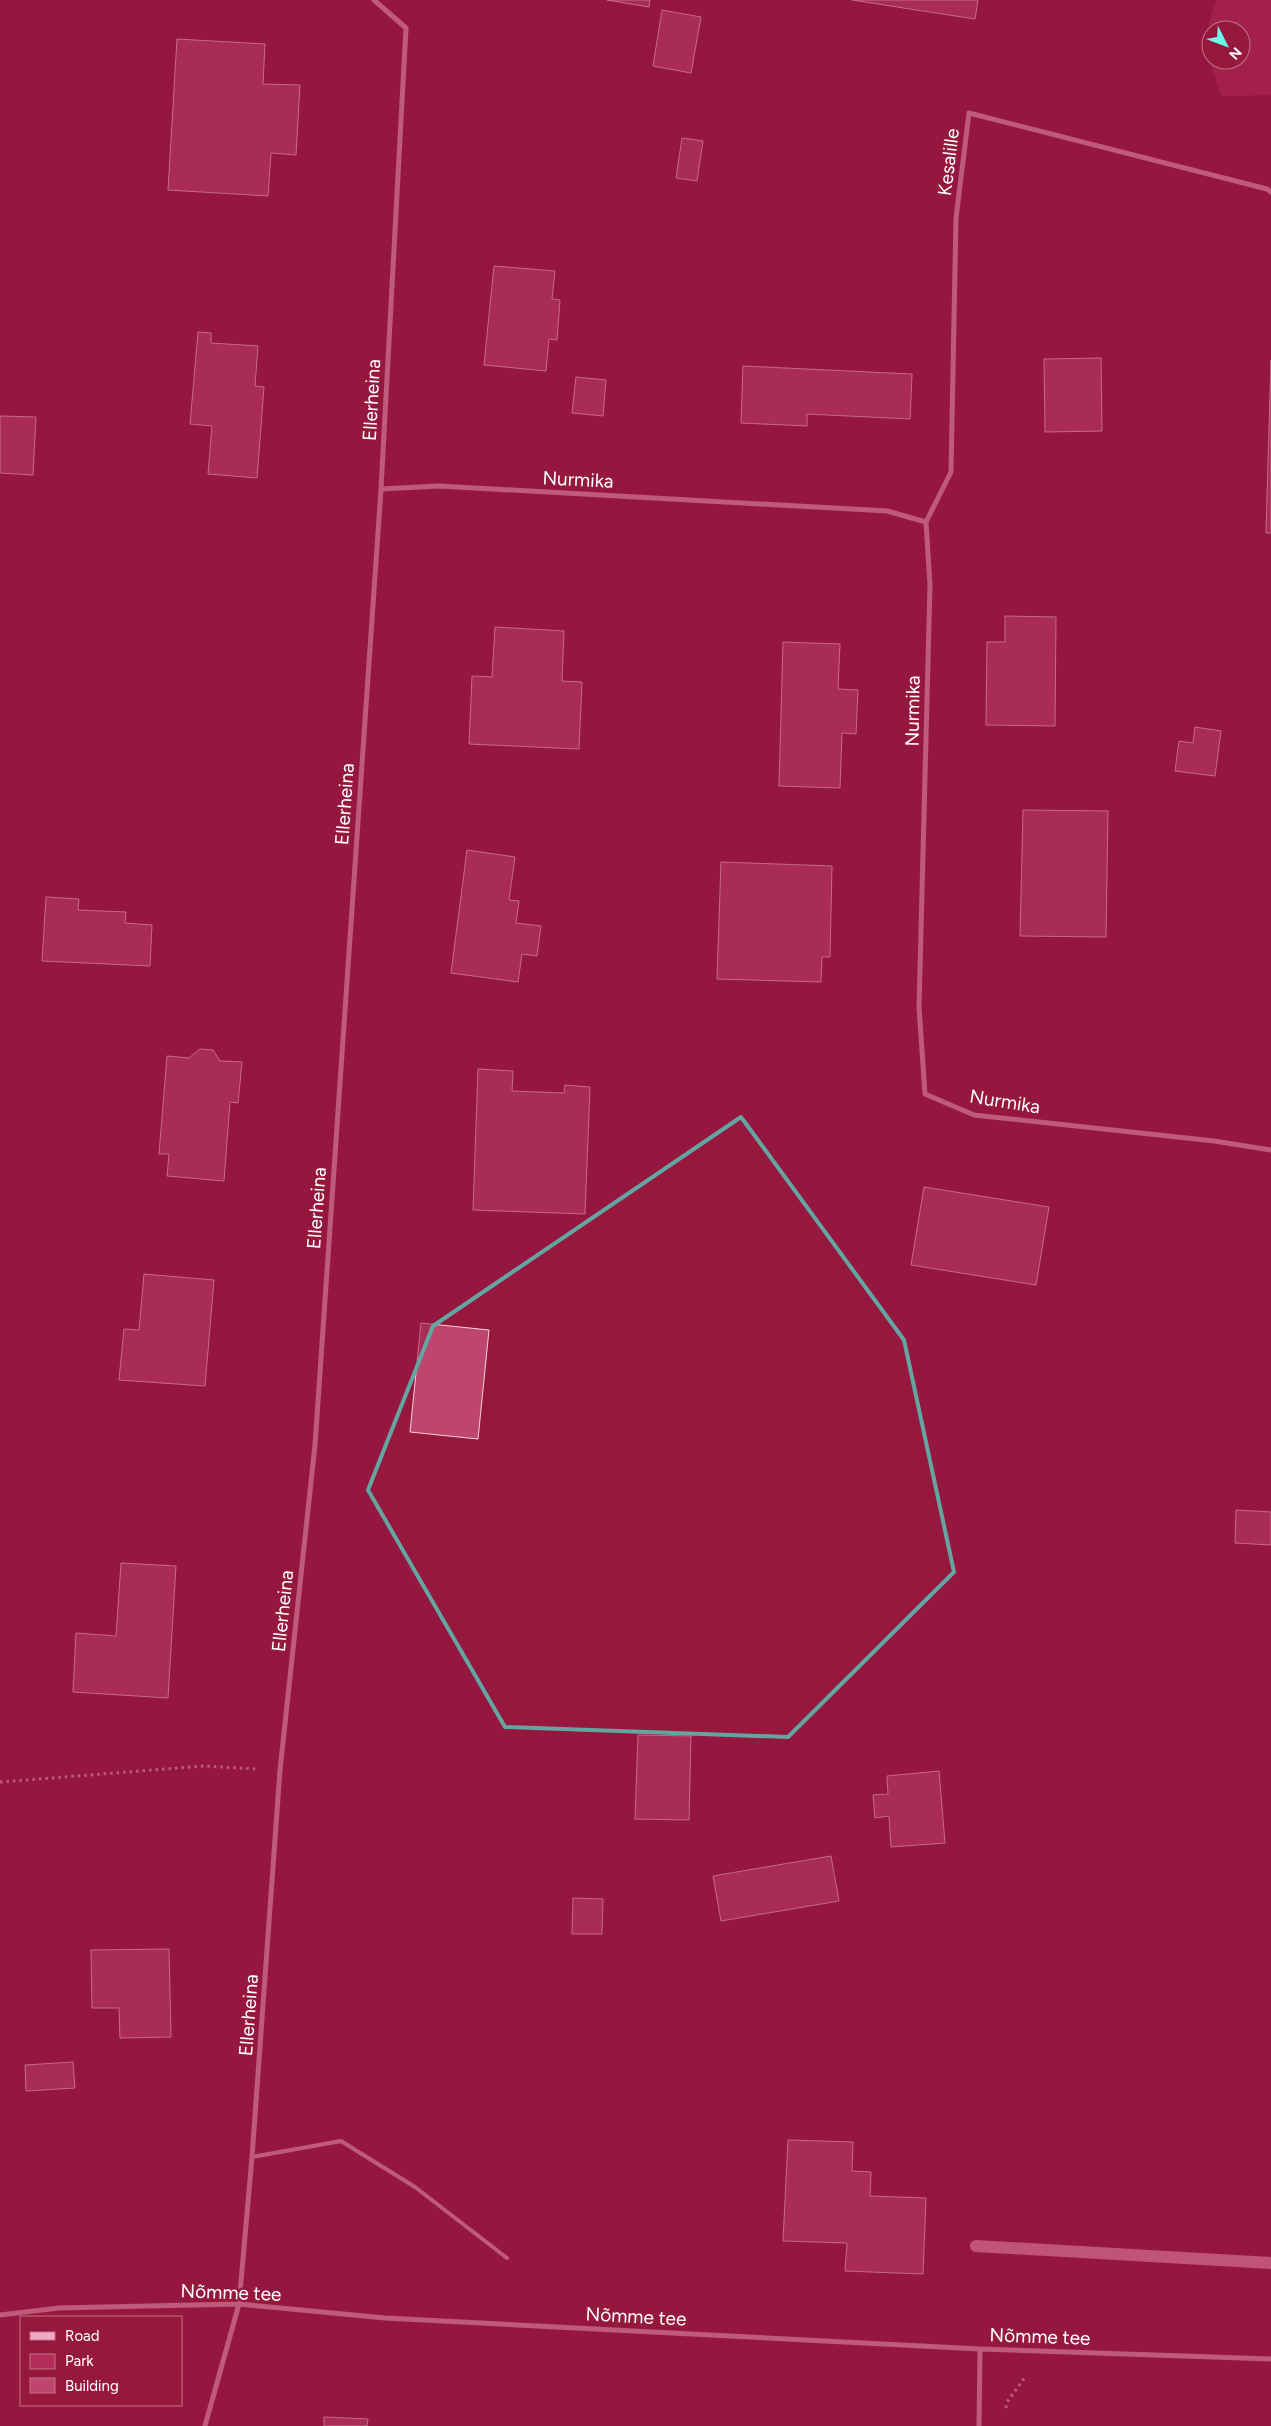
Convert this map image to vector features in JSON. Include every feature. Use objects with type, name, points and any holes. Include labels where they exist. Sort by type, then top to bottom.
[{"type":"street","name":"Ellerheina","points":[[205,2426],[239,2304],[252,2157],[280,1770],[315,1445],[381,489],[406,28],[374,0]]},
{"type":"street","name":"Kesalille","points":[[926,522],[951,472],[956,218],[969,113],[1267,189],[1271,192]]},
{"type":"street","name":"Nurmika","points":[[381,489],[439,486],[887,511],[926,522],[930,594],[919,1007],[924,1094],[974,1115],[1214,1141],[1271,1150]]},
{"type":"street","name":"Nõmme tee","points":[[0,2315],[59,2308],[239,2304],[385,2318],[980,2349],[1271,2358]]},
{"type":"street","points":[[979,2426],[980,2349]]},
{"type":"lane","points":[[252,2157],[340,2141],[414,2187],[507,2258]]},
{"type":"path","points":[[0,1782],[204,1766],[280,1770]]},
{"type":"path","points":[[1006,2410],[1008,2402],[1027,2374]]},
{"type":"highlighted area","points":[[741,1117],[904,1340],[954,1572],[788,1737],[505,1727],[368,1490],[433,1326]]},
{"type":"green space","points":[[1216,0],[1271,0],[1271,95],[1221,96],[1213,70],[1251,70],[1251,20],[1210,20]]},
{"type":"building","points":[[607,0],[650,0],[649,7]]},
{"type":"building","points":[[852,0],[978,0],[975,19]]},
{"type":"building","points":[[662,10],[701,17],[691,73],[653,66]]},
{"type":"building","points":[[177,39],[265,44],[263,84],[300,85],[296,155],[271,153],[268,196],[168,190]]},
{"type":"building","points":[[682,138],[703,141],[697,181],[676,178]]},
{"type":"building","points":[[494,266],[555,271],[552,299],[560,300],[557,340],[549,339],[546,371],[484,365]]},
{"type":"building","points":[[198,332],[211,333],[211,343],[258,346],[255,386],[264,387],[257,478],[208,474],[212,426],[190,424]]},
{"type":"building","points":[[1101,358],[1102,431],[1045,432],[1044,359]]},
{"type":"building","points":[[1271,360],[1271,533],[1266,533]]},
{"type":"building","points":[[743,366],[912,374],[910,419],[807,414],[807,426],[741,423]]},
{"type":"building","points":[[576,377],[606,380],[603,416],[572,413]]},
{"type":"building","points":[[0,416],[36,417],[33,475],[0,473]]},
{"type":"building","points":[[1005,616],[1056,617],[1055,726],[986,725],[987,642],[1005,642]]},
{"type":"building","points":[[495,627],[564,631],[562,681],[582,682],[579,749],[469,744],[472,676],[492,677]]},
{"type":"building","points":[[783,642],[840,644],[838,689],[858,690],[856,734],[842,733],[840,788],[779,786]]},
{"type":"building","points":[[1195,727],[1221,731],[1215,776],[1175,771],[1179,741],[1193,743]]},
{"type":"building","points":[[1023,810],[1108,811],[1106,937],[1020,936]]},
{"type":"building","points":[[467,850],[515,857],[509,900],[519,901],[516,923],[541,926],[537,956],[522,954],[518,982],[451,973]]},
{"type":"building","points":[[721,862],[832,866],[830,957],[822,957],[821,982],[717,979]]},
{"type":"building","points":[[46,897],[79,899],[78,910],[126,912],[125,923],[152,925],[150,966],[42,961]]},
{"type":"building","points":[[200,1049],[213,1050],[220,1061],[242,1062],[238,1103],[230,1102],[224,1181],[167,1176],[169,1154],[159,1154],[167,1056],[189,1058]]},
{"type":"building","points":[[478,1069],[513,1071],[512,1091],[564,1093],[565,1085],[590,1087],[585,1214],[473,1210]]},
{"type":"building","points":[[924,1187],[1049,1207],[1036,1285],[911,1265]]},
{"type":"building","points":[[144,1274],[214,1280],[205,1386],[119,1380],[124,1329],[139,1330]]},
{"type":"building","points":[[421,1323],[489,1330],[478,1439],[410,1432]]},
{"type":"building","points":[[1236,1510],[1271,1512],[1271,1545],[1235,1543]]},
{"type":"building","points":[[121,1563],[176,1566],[168,1698],[73,1692],[76,1633],[116,1636]]},
{"type":"building","points":[[638,1735],[691,1736],[689,1820],[635,1819]]},
{"type":"building","points":[[939,1771],[945,1843],[891,1847],[889,1816],[875,1818],[873,1795],[888,1794],[887,1776]]},
{"type":"building","points":[[831,1856],[839,1901],[721,1921],[713,1876]]},
{"type":"building","points":[[573,1898],[603,1899],[602,1934],[572,1934]]},
{"type":"building","points":[[169,1949],[171,2037],[120,2038],[119,2008],[92,2008],[91,1950]]},
{"type":"building","points":[[73,2062],[75,2088],[26,2091],[25,2065]]},
{"type":"building","points":[[788,2140],[853,2142],[852,2171],[871,2172],[870,2196],[926,2198],[923,2274],[845,2271],[847,2243],[783,2241]]},
{"type":"building","points":[[324,2417],[368,2419],[367,2426],[324,2426]]},
{"type":"waterway","points":[[976,2246],[1271,2263]]}]
